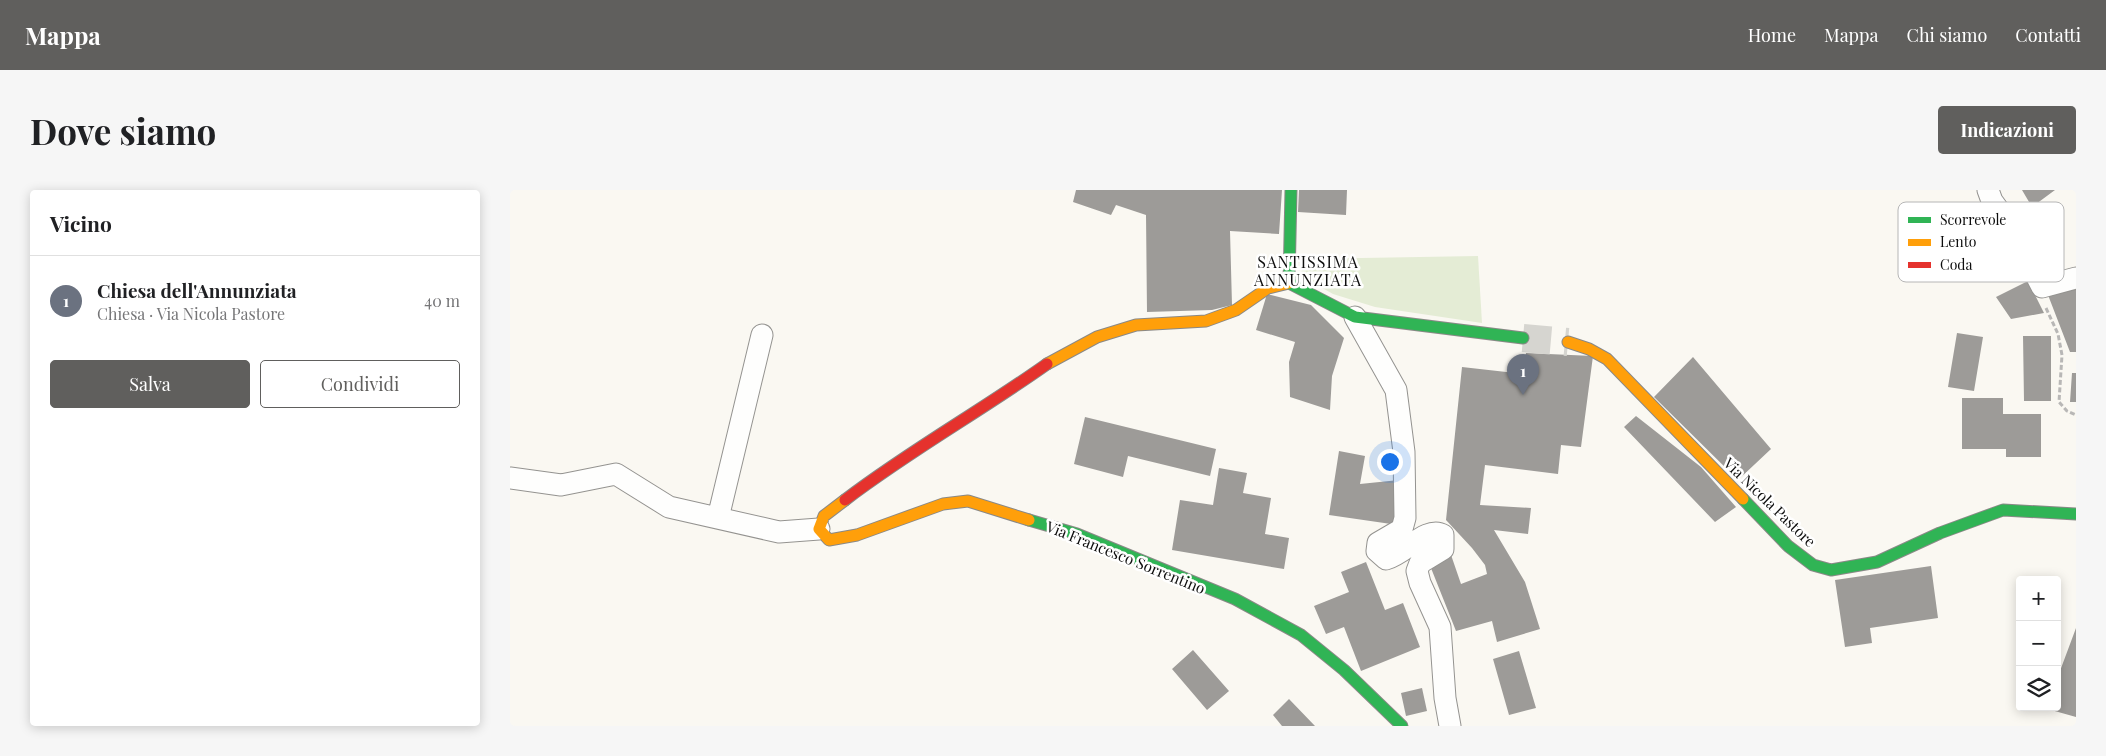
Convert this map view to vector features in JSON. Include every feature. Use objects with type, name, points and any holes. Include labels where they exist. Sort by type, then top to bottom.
[{"type":"street","points":[[1289,283],[1290,190]]},
{"type":"street","points":[[1988,190],[1993,202]]},
{"type":"street","points":[[2039,282],[2042,287],[2061,282]]},
{"type":"street","points":[[819,529],[824,516],[854,493],[956,422],[1005,394],[1050,360],[1097,337],[1136,324],[1206,321],[1236,310],[1268,288],[1289,283],[1355,318],[1523,338]]},
{"type":"street","points":[[1355,318],[1396,390],[1404,452],[1405,518],[1402,529],[1378,543],[1377,551],[1386,558],[1395,556],[1429,532],[1437,531],[1443,535],[1443,549],[1420,563],[1417,571],[1440,627],[1445,698],[1450,726]]},
{"type":"street","points":[[718,518],[762,335]]},
{"type":"street","name":"Via Nicola Pastore","points":[[1568,342],[1589,349],[1607,359],[1788,546],[1813,565],[1831,570],[1877,562],[1940,533],[2003,510],[2076,514]]},
{"type":"street","name":"Via Francesco Sorrentino","points":[[510,478],[562,485],[616,474],[669,507],[779,532],[819,529],[829,540],[857,535],[943,504],[968,501],[1077,534],[1177,577],[1235,599],[1301,635],[1344,670],[1402,726]]},
{"type":"path","points":[[2042,287],[2047,310],[2058,334],[2062,355],[2059,402],[2067,411],[2076,415]]},
{"type":"green space","points":[[1478,256],[1482,323],[1375,307],[1333,294],[1301,276],[1303,259]]},
{"type":"building","points":[[1076,190],[1282,190],[1279,234],[1230,231],[1232,305],[1212,310],[1147,312],[1146,215],[1116,205],[1111,215],[1073,202]]},
{"type":"building","points":[[1299,190],[1347,190],[1346,215],[1298,212]]},
{"type":"building","points":[[2022,190],[2055,190],[2039,202],[2029,202]]},
{"type":"building","points":[[2028,282],[2044,313],[2011,319],[1996,297]]},
{"type":"building","points":[[2076,284],[2076,352],[2070,352],[2048,295]]},
{"type":"building","points":[[1267,294],[1311,305],[1344,338],[1332,376],[1330,410],[1290,397],[1289,362],[1295,342],[1256,330]]},
{"type":"building","points":[[1957,333],[1983,337],[1974,391],[1948,387]]},
{"type":"building","points":[[2023,336],[2051,336],[2051,401],[2024,401]]},
{"type":"building","points":[[1526,353],[1593,356],[1581,447],[1561,445],[1558,474],[1485,465],[1480,505],[1531,508],[1528,534],[1494,530],[1525,582],[1540,629],[1497,642],[1492,621],[1456,631],[1429,563],[1450,552],[1461,584],[1487,574],[1485,565],[1446,520],[1462,367],[1524,374]]},
{"type":"building","points":[[1693,357],[1771,449],[1738,480],[1654,397]]},
{"type":"building","points":[[2072,373],[2076,373],[2076,402],[2070,402]]},
{"type":"building","points":[[1962,398],[2003,398],[2003,414],[2041,414],[2041,457],[2006,457],[2006,449],[1962,449]]},
{"type":"building","points":[[1636,416],[1701,467],[1736,507],[1715,522],[1624,427]]},
{"type":"building","points":[[1085,417],[1216,449],[1210,476],[1128,456],[1123,477],[1074,464]]},
{"type":"building","points":[[1339,451],[1365,456],[1360,484],[1399,480],[1398,525],[1329,515]]},
{"type":"building","points":[[1219,468],[1247,473],[1243,493],[1271,498],[1265,534],[1289,538],[1284,569],[1172,550],[1180,500],[1213,505]]},
{"type":"building","points":[[1366,562],[1385,610],[1403,603],[1420,647],[1361,671],[1344,627],[1326,634],[1314,606],[1349,592],[1341,572]]},
{"type":"building","points":[[1931,566],[1938,618],[1870,628],[1872,643],[1845,647],[1835,580]]},
{"type":"building","points":[[2076,628],[2076,717],[2055,711],[2061,711],[2061,668]]},
{"type":"building","points":[[1193,650],[1229,691],[1207,710],[1172,669]]},
{"type":"building","points":[[1519,651],[1536,708],[1509,715],[1493,659]]},
{"type":"building","points":[[1422,688],[1427,711],[1406,716],[1401,693]]},
{"type":"building","points":[[1289,699],[1315,726],[1282,726],[1273,715]]},
{"type":"tunnel","points":[[1523,338],[1568,342]]},
{"type":"traffic: fast","points":[[1289,283],[1291,190]]},
{"type":"traffic: fast","points":[[1289,283],[1355,317],[1523,338]]},
{"type":"traffic: fast","points":[[1743,499],[1788,546],[1813,565],[1831,570],[1877,562],[1940,533],[2003,510],[2076,514]]},
{"type":"traffic: fast","points":[[1029,520],[1077,534],[1235,599],[1301,635],[1344,670],[1402,726]]},
{"type":"traffic: slow","points":[[1047,364],[1097,337],[1136,325],[1206,321],[1236,310],[1268,288],[1289,283]]},
{"type":"traffic: slow","points":[[1568,342],[1589,349],[1607,359],[1743,499]]},
{"type":"traffic: slow","points":[[845,500],[824,516],[819,529],[829,540],[857,535],[943,504],[968,501],[1029,520]]},
{"type":"traffic: jam","points":[[845,500],[894,465],[1047,364]]},
{"type":"place","name":"Chiesa dell'Annunziata","points":[[1523,395]]},
{"type":"district","name":"SANTISSIMA ANNUNZIATA","points":[[1308,270]]}]
